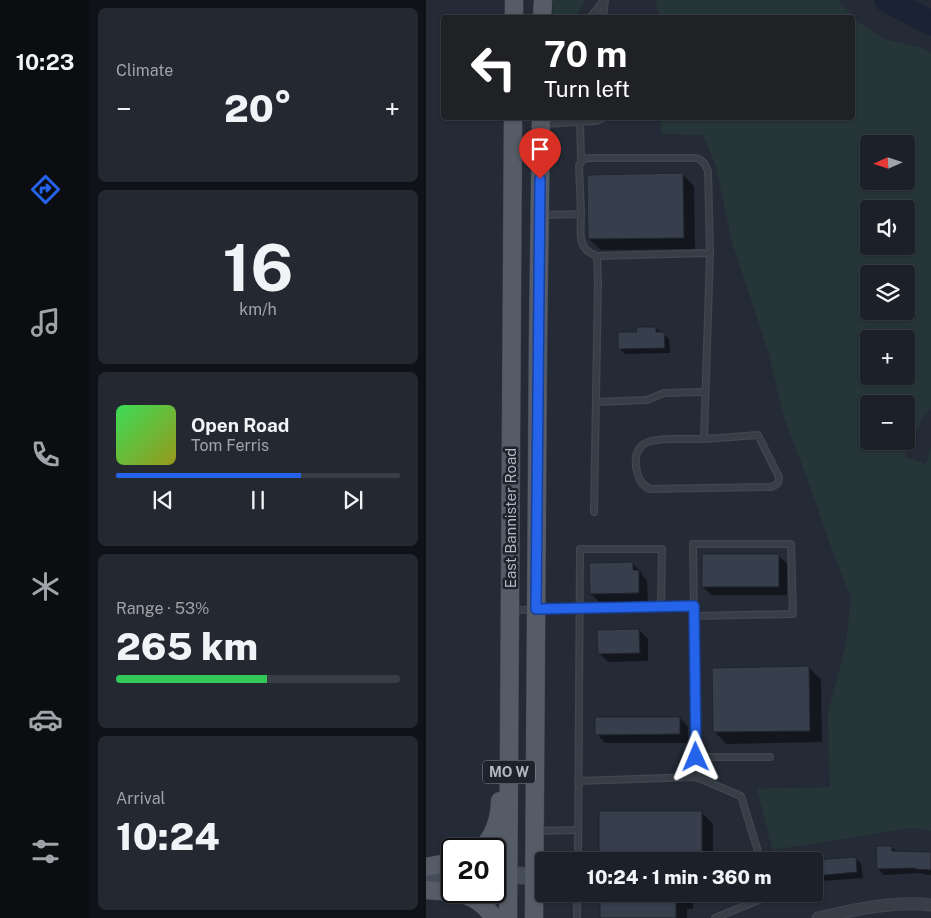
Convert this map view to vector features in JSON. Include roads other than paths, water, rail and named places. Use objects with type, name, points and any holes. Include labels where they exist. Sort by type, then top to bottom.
[{"type":"main road","points":[[514,0],[514,15]]},
{"type":"main road","points":[[542,15],[543,0]]},
{"type":"main road","name":"East Bannister Road","points":[[503,838],[510,669],[513,120]]},
{"type":"main road","name":"East Bannister Road","points":[[534,918],[541,121]]},
{"type":"main road","points":[[489,838],[494,830],[500,810],[501,724],[510,669]]},
{"type":"main road","points":[[426,867],[441,864]]},
{"type":"main road","points":[[426,873],[441,874]]},
{"type":"main road","points":[[506,875],[534,876]]},
{"type":"main road","points":[[426,890],[455,892],[470,896],[488,910],[494,918]]},
{"type":"main road","name":"East Bannister Road","points":[[506,903],[508,918]]},
{"type":"street","points":[[818,918],[851,910],[902,904],[931,905]]},
{"type":"lane","points":[[592,15],[604,0]]},
{"type":"lane","points":[[603,15],[604,0]]},
{"type":"lane","points":[[580,120],[581,240],[584,248],[590,254],[598,256],[710,253]]},
{"type":"lane","points":[[541,121],[597,120]]},
{"type":"lane","points":[[581,162],[588,158],[604,157],[696,158],[706,165],[708,171],[710,253],[704,439]]},
{"type":"lane","points":[[540,215],[581,214]]},
{"type":"lane","points":[[594,512],[598,256]]},
{"type":"lane","points":[[596,402],[648,400],[664,393],[705,392]]},
{"type":"lane","points":[[758,436],[779,477],[779,481],[776,485],[771,486],[650,489],[640,482],[636,468],[636,454],[648,441],[657,439],[704,439],[758,436]]},
{"type":"lane","points":[[694,616],[793,614],[791,544],[693,544],[696,777]]},
{"type":"lane","points":[[578,852],[580,549],[662,549],[661,607]]},
{"type":"lane","points":[[510,610],[694,606]]},
{"type":"lane","points":[[696,757],[770,757]]},
{"type":"lane","points":[[578,781],[696,777],[741,796],[758,852]]},
{"type":"lane","points":[[534,831],[578,830]]},
{"type":"lane","points":[[577,918],[578,902]]},
{"type":"lane","points":[[715,918],[754,902]]},
{"type":"waterway","points":[[887,0],[931,23]]}]
